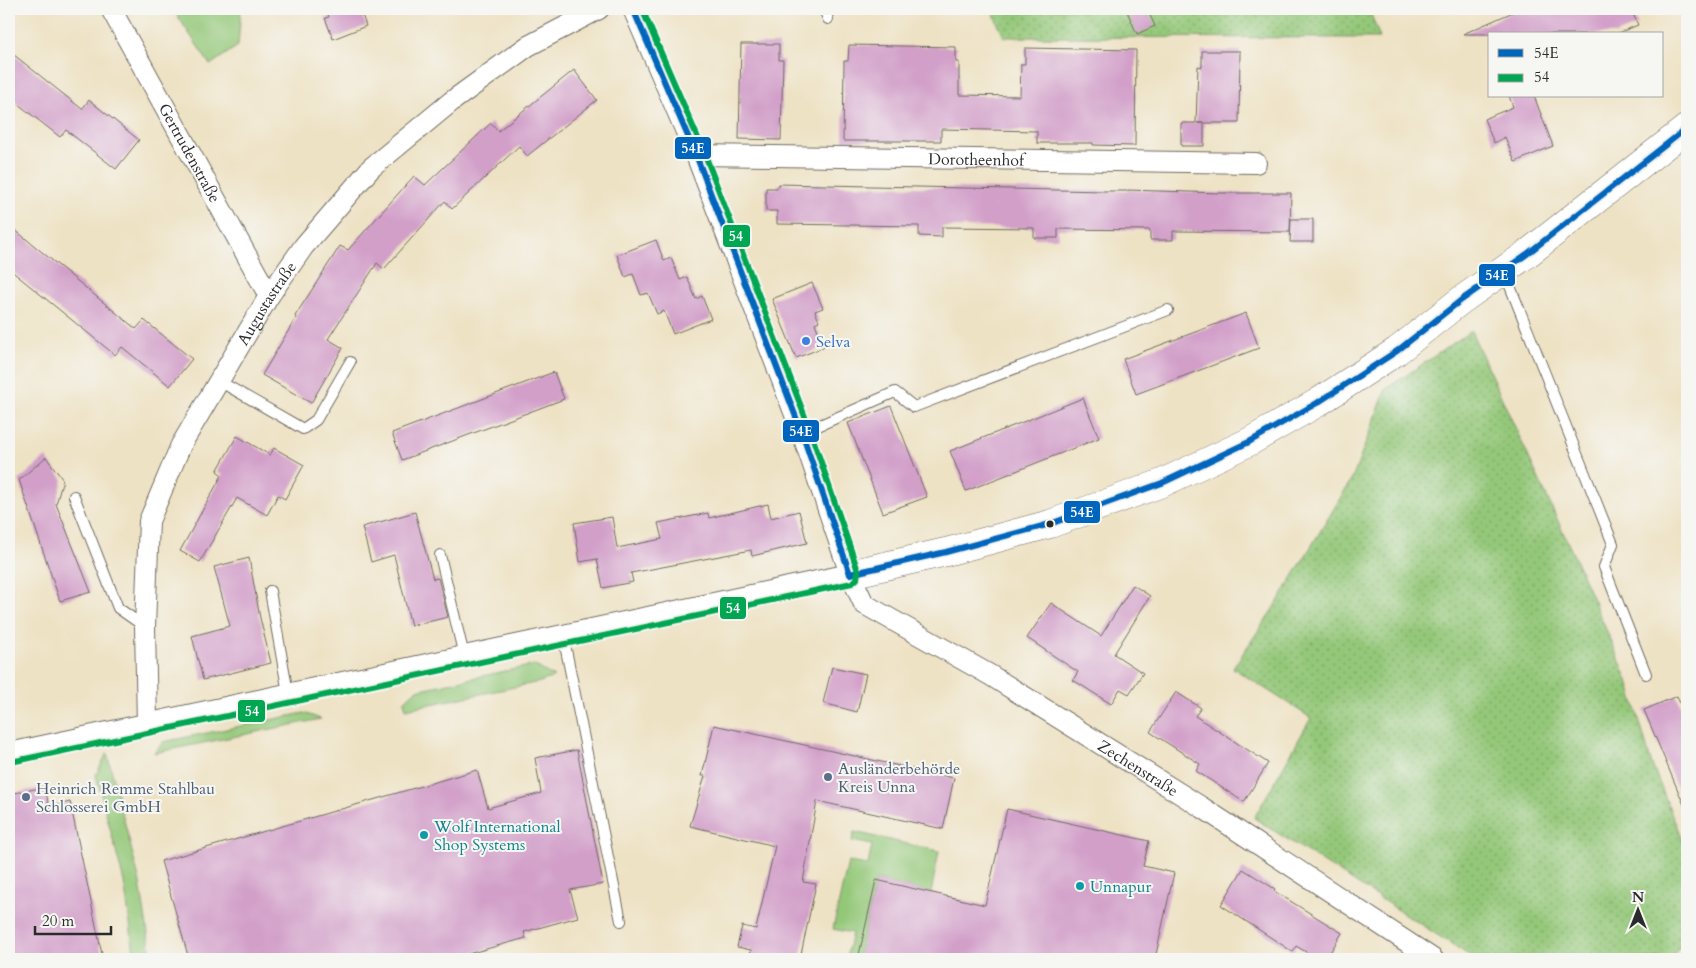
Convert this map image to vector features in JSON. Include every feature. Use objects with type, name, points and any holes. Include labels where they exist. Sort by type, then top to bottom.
[{"type":"street","name":"Gertrudenstraße","points":[[111,9],[269,296]]},
{"type":"street","name":"Augustastraße","points":[[147,723],[145,627],[149,521],[181,445],[269,296],[304,246],[371,168],[452,101],[528,46],[600,9]]},
{"type":"street","name":"Zechenstraße","points":[[633,9],[696,155],[802,433],[850,574],[864,604],[990,675],[1203,808],[1433,959]]},
{"type":"street","points":[[9,753],[850,574],[946,552],[1050,524],[1105,505],[1171,479],[1249,442],[1317,403],[1397,351],[1687,128]]},
{"type":"street","name":"Dorotheenhof","points":[[696,155],[1256,163]]},
{"type":"lane","points":[[824,9],[828,19]]},
{"type":"lane","points":[[1504,270],[1614,544],[1604,567],[1646,674]]},
{"type":"lane","points":[[802,433],[895,392],[914,407],[1168,310]]},
{"type":"lane","points":[[219,381],[303,429],[316,420],[350,362]]},
{"type":"lane","points":[[74,496],[118,608],[145,627]]},
{"type":"lane","points":[[440,555],[464,656]]},
{"type":"lane","points":[[270,591],[288,693]]},
{"type":"lane","points":[[563,635],[621,921]]},
{"type":"green space","points":[[173,9],[241,9],[238,46],[210,65]]},
{"type":"green space","points":[[991,9],[1369,9],[1380,38],[1004,37]]},
{"type":"green space","points":[[1471,331],[1574,556],[1628,680],[1651,762],[1687,852],[1687,937],[1671,959],[1475,959],[1254,818],[1311,718],[1233,668],[1277,603],[1353,477],[1386,389]]},
{"type":"green space","points":[[534,665],[554,677],[540,682],[406,709],[404,701],[416,690]]},
{"type":"green space","points":[[304,713],[321,719],[154,753],[163,742]]},
{"type":"green space","points":[[107,753],[140,883],[152,959],[135,959],[124,882],[96,775]]},
{"type":"green space","points":[[854,832],[939,851],[931,893],[876,880],[858,959],[846,959],[852,933],[833,929],[848,862],[868,865],[872,845],[852,841]]},
{"type":"building","points":[[326,9],[360,9],[366,26],[333,39],[325,18],[329,17]]},
{"type":"building","points":[[1126,9],[1147,9],[1155,26],[1137,34]]},
{"type":"building","points":[[1520,9],[1631,9],[1638,25],[1621,32],[1488,32],[1488,34],[1463,34]]},
{"type":"building","points":[[741,44],[779,44],[779,60],[783,60],[781,140],[739,139]]},
{"type":"building","points":[[849,45],[956,47],[956,62],[959,62],[959,95],[1020,96],[1021,64],[1025,64],[1025,48],[1136,50],[1135,146],[1093,145],[1093,143],[1037,143],[1037,131],[941,129],[941,141],[843,141],[844,61],[848,61]]},
{"type":"building","points":[[9,51],[82,109],[89,100],[139,140],[116,169],[66,130],[60,137],[9,97]]},
{"type":"building","points":[[1202,51],[1240,51],[1239,123],[1204,123],[1204,146],[1181,146],[1181,123],[1196,123],[1198,66],[1202,67]]},
{"type":"building","points":[[574,70],[597,100],[527,156],[519,146],[452,209],[445,201],[384,269],[377,263],[328,339],[343,348],[311,403],[262,375],[296,318],[295,316],[340,246],[348,250],[414,176],[425,185],[491,123],[498,131]]},
{"type":"building","points":[[1510,98],[1535,98],[1553,146],[1515,162],[1505,137],[1494,143],[1484,119],[1513,107]]},
{"type":"building","points":[[778,184],[1291,193],[1290,232],[1173,231],[1173,240],[1150,240],[1150,230],[1058,229],[1058,238],[1034,238],[1034,228],[942,227],[942,237],[919,236],[919,226],[777,224],[777,211],[766,211],[766,188],[778,188]]},
{"type":"building","points":[[1291,219],[1313,219],[1313,242],[1290,242]]},
{"type":"building","points":[[9,225],[136,329],[144,320],[192,359],[170,386],[122,347],[115,355],[9,269]]},
{"type":"building","points":[[656,240],[664,261],[671,258],[680,280],[687,277],[696,299],[702,296],[711,319],[673,334],[664,311],[657,314],[648,293],[641,295],[633,274],[625,277],[617,255]]},
{"type":"building","points":[[812,283],[823,308],[815,311],[819,321],[815,323],[824,347],[796,358],[772,299]]},
{"type":"building","points":[[1246,313],[1259,348],[1136,394],[1123,359]]},
{"type":"building","points":[[554,372],[564,399],[402,460],[392,433]]},
{"type":"building","points":[[1083,398],[1099,438],[966,491],[950,451]]},
{"type":"building","points":[[891,406],[927,497],[883,513],[848,423]]},
{"type":"building","points":[[237,436],[270,455],[274,448],[304,465],[285,499],[278,495],[267,515],[237,498],[200,562],[180,551],[222,475],[217,471]]},
{"type":"building","points":[[46,457],[63,480],[56,504],[91,592],[60,601],[19,480]]},
{"type":"building","points":[[768,504],[771,518],[799,511],[807,543],[752,556],[751,550],[631,573],[633,582],[603,588],[597,559],[580,562],[574,523],[612,517],[617,548],[662,539],[658,523],[708,513],[709,518]]},
{"type":"building","points":[[415,512],[433,579],[438,578],[448,617],[411,626],[394,555],[371,562],[362,527]]},
{"type":"building","points":[[249,558],[260,618],[271,663],[203,680],[192,636],[230,626],[214,567]]},
{"type":"building","points":[[1133,585],[1150,596],[1114,654],[1143,673],[1129,694],[1120,689],[1111,704],[1073,680],[1078,672],[1027,638],[1051,603],[1101,636]]},
{"type":"building","points":[[832,667],[866,674],[857,712],[823,703]]},
{"type":"building","points":[[1176,692],[1201,708],[1195,716],[1268,763],[1244,802],[1196,771],[1200,764],[1150,732]]},
{"type":"building","points":[[1677,696],[1687,721],[1687,812],[1644,710]]},
{"type":"building","points":[[714,725],[954,778],[943,829],[817,801],[803,882],[816,884],[800,959],[749,959],[751,950],[737,947],[742,926],[756,929],[775,846],[690,826],[705,776],[702,776]]},
{"type":"building","name":"Wolf International Shop Systems","points":[[577,750],[603,884],[570,890],[578,917],[524,932],[526,938],[450,959],[189,959],[161,861],[477,770],[488,808],[541,793],[535,758]]},
{"type":"building","points":[[45,787],[49,807],[70,802],[103,959],[9,959],[9,794]]},
{"type":"building","name":"Unnapur","points":[[1007,809],[1149,841],[1143,866],[1174,873],[1155,959],[858,959],[876,880],[985,905]]},
{"type":"building","points":[[1243,869],[1275,889],[1274,891],[1342,933],[1326,959],[1318,959],[1296,946],[1293,952],[1221,905]]},
{"type":"transit line","name":"54E","points":[[633,9],[696,155],[802,433],[850,574]]},
{"type":"transit line","name":"54","points":[[11,762],[852,583],[857,579],[858,571],[810,430],[704,152],[642,9]]},
{"type":"transit line","name":"54E","points":[[850,574],[946,552],[1050,524],[1162,483],[1249,442],[1317,403],[1397,351],[1460,301],[1527,254],[1687,128]]},
{"type":"place","name":"Selva","points":[[806,341]]},
{"type":"place","name":"Ausländerbehörde Kreis Unna","points":[[828,777]]},
{"type":"place","name":"Heinrich Remme Stahlbau Schlosserei GmbH","points":[[26,797]]},
{"type":"place","name":"Wolf International Shop Systems","points":[[424,835]]},
{"type":"place","name":"Unnapur","points":[[1080,886]]}]
